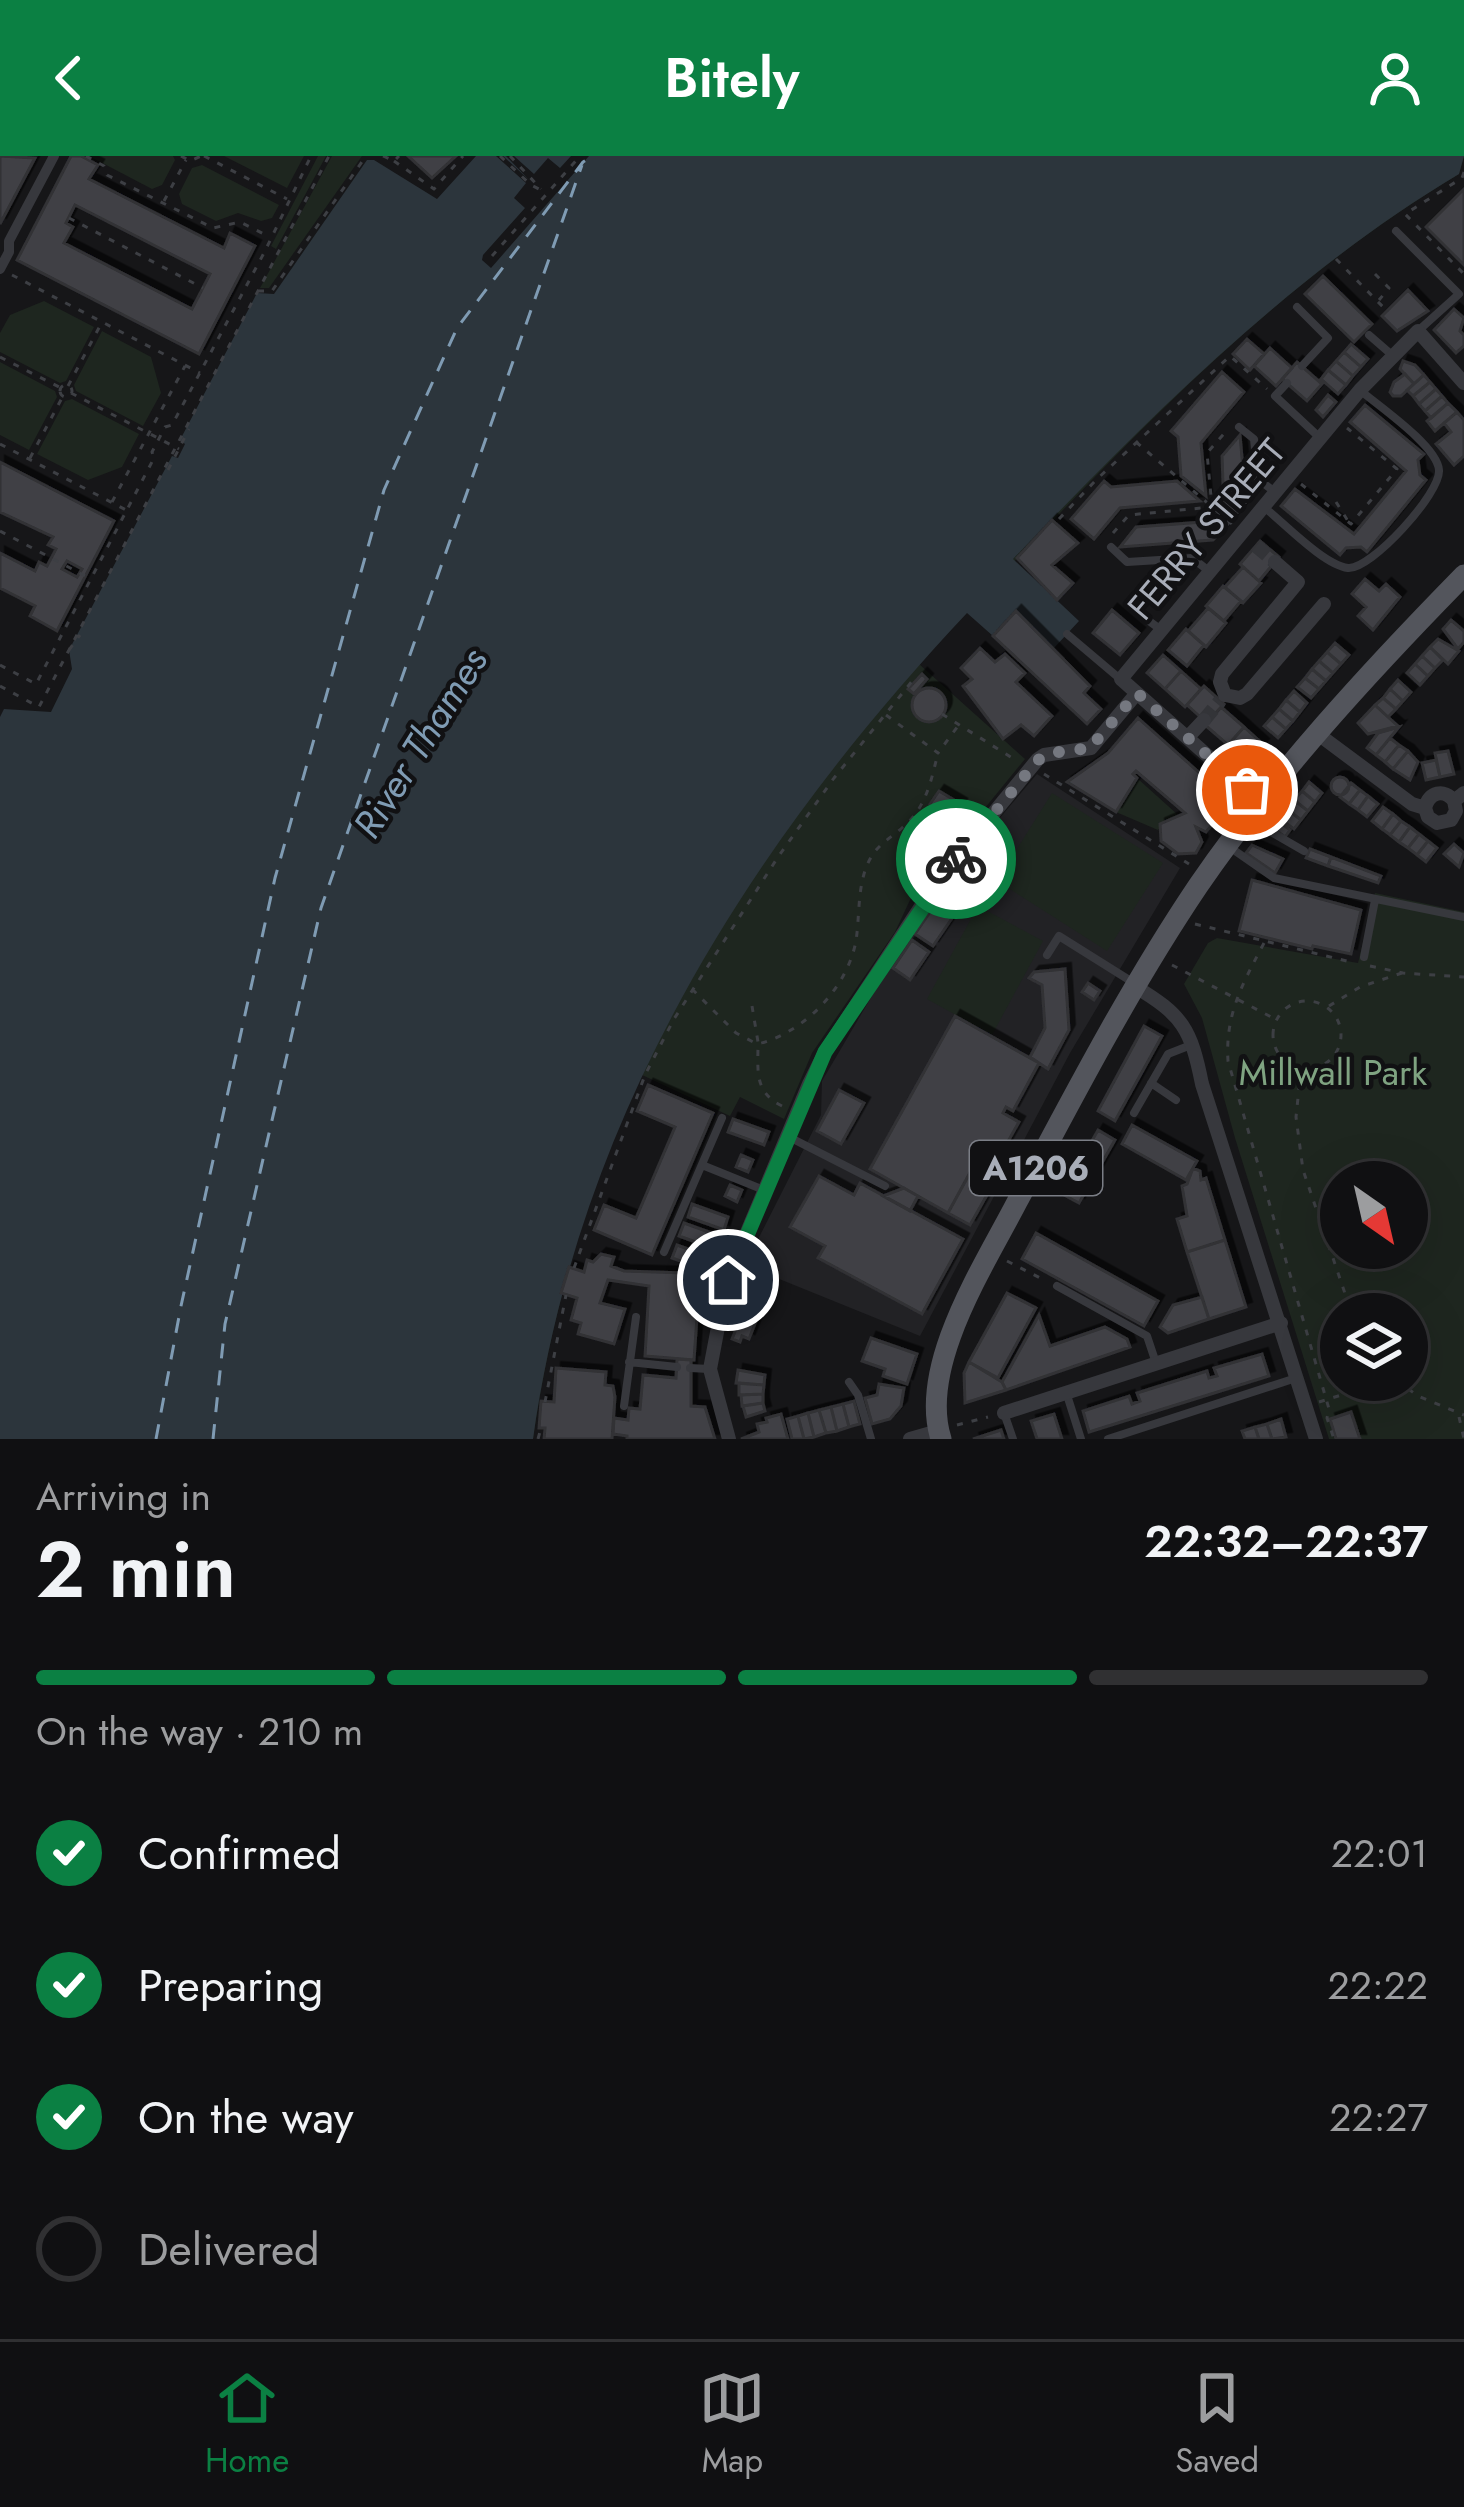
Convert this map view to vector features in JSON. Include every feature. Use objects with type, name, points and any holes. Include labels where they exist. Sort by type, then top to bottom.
[{"type":"main road","name":"A1206","points":[[939,1435],[934,1413],[938,1376],[964,1307],[1135,985],[1255,812],[1318,734],[1464,575]]},
{"type":"street","points":[[4,271],[9,242],[54,156]]},
{"type":"street","points":[[1418,331],[1464,383]]},
{"type":"street","name":"FERRY STREET","points":[[1120,679],[1360,390],[1418,331]]},
{"type":"street","points":[[1243,533],[1256,546]]},
{"type":"street","points":[[1275,562],[1298,582],[1222,674],[1223,698],[1247,694],[1324,604]]},
{"type":"street","points":[[1120,679],[1188,737],[1255,812]]},
{"type":"street","points":[[729,1439],[710,1369],[734,1261],[825,1052],[937,882],[1038,760],[1052,753],[1090,748],[1137,693]]},
{"type":"street","points":[[1188,737],[1204,720]]},
{"type":"street","points":[[1318,734],[1412,804],[1425,808],[1432,821],[1447,823],[1455,816],[1459,797],[1437,793],[1425,808]]},
{"type":"street","points":[[1135,985],[1176,1013],[1191,1045],[1316,1439]]},
{"type":"street","points":[[1004,1412],[1281,1323]]},
{"type":"street","points":[[910,1439],[939,1435]]},
{"type":"lane","points":[[1396,231],[1459,294],[1418,331]]},
{"type":"lane","points":[[1297,307],[1328,338],[1302,366]]},
{"type":"lane","points":[[1369,335],[1392,355]]},
{"type":"lane","points":[[1287,383],[1275,396],[1320,439]]},
{"type":"lane","points":[[1264,507],[1334,564],[1353,569],[1372,560],[1436,488],[1439,468],[1429,448],[1360,390]]},
{"type":"lane","points":[[1239,427],[1254,440],[1258,479],[1276,492]]},
{"type":"lane","points":[[1111,548],[1127,562],[1192,558],[1210,572]]},
{"type":"lane","points":[[1138,613],[1161,630]]},
{"type":"lane","points":[[1067,634],[1120,679]]},
{"type":"lane","points":[[1255,812],[1304,851]]},
{"type":"lane","points":[[1228,846],[1274,878],[1464,917]]},
{"type":"lane","points":[[1364,957],[1375,900]]},
{"type":"lane","points":[[1047,955],[1059,936],[1135,985]]},
{"type":"lane","points":[[1134,1113],[1168,1054],[1191,1045]]},
{"type":"lane","points":[[1151,1083],[1176,1100]]},
{"type":"lane","points":[[664,1252],[722,1118]]},
{"type":"lane","points":[[789,1137],[885,1186]]},
{"type":"lane","points":[[702,1165],[765,1191]]},
{"type":"lane","points":[[1057,1286],[1147,1336],[1156,1363]]},
{"type":"lane","points":[[624,1406],[635,1318]]},
{"type":"lane","points":[[629,1362],[677,1367]]},
{"type":"lane","points":[[690,1368],[710,1369]]},
{"type":"lane","points":[[1108,1439],[1297,1378]]},
{"type":"lane","points":[[848,1382],[858,1395],[871,1439]]},
{"type":"lane","points":[[1066,1392],[1082,1439]]},
{"type":"lane","points":[[1004,1412],[1013,1439]]},
{"type":"path","points":[[86,156],[104,166],[107,175],[213,228],[240,222],[269,237]]},
{"type":"path","points":[[164,203],[183,158],[194,161],[202,156],[288,200]]},
{"type":"path","points":[[0,665],[36,684],[128,511],[165,427],[172,425],[237,305],[311,156]]},
{"type":"path","points":[[0,686],[39,707],[329,156]]},
{"type":"path","points":[[256,290],[272,291],[366,156]]},
{"type":"path","points":[[383,156],[397,159],[434,189],[463,156]]},
{"type":"path","points":[[500,156],[541,189]]},
{"type":"path","points":[[510,156],[547,194]]},
{"type":"path","points":[[492,256],[581,159]]},
{"type":"path","points":[[1464,172],[1462,178],[1405,214],[1464,274]]},
{"type":"path","points":[[69,218],[203,288]]},
{"type":"path","points":[[1336,259],[1387,310]]},
{"type":"path","points":[[4,271],[200,373]]},
{"type":"path","points":[[1376,274],[1389,289],[1378,302]]},
{"type":"path","points":[[227,300],[237,305]]},
{"type":"path","points":[[68,386],[102,322]]},
{"type":"path","points":[[1059,519],[1230,356],[1275,396]]},
{"type":"path","points":[[0,357],[61,388]]},
{"type":"path","points":[[112,502],[185,365]]},
{"type":"path","points":[[63,383],[73,388],[68,398],[58,393],[61,388],[63,383]]},
{"type":"path","points":[[71,393],[176,448]]},
{"type":"path","points":[[29,460],[63,396]]},
{"type":"path","points":[[1336,419],[1396,469],[1351,524]]},
{"type":"path","points":[[1212,507],[1207,453],[1234,423],[1239,427]]},
{"type":"path","points":[[168,470],[189,429]]},
{"type":"path","points":[[1136,442],[1243,533]]},
{"type":"path","points":[[0,444],[128,511]]},
{"type":"path","points":[[1290,475],[1351,524]]},
{"type":"path","points":[[1316,496],[1322,489]]},
{"type":"path","points":[[1336,502],[1351,524]]},
{"type":"path","points":[[1111,548],[1106,542],[1130,515],[1212,507]]},
{"type":"path","points":[[0,532],[93,580]]},
{"type":"path","points":[[69,650],[80,635]]},
{"type":"path","points":[[574,1268],[645,1075],[692,988],[778,857],[913,680]]},
{"type":"path","points":[[885,714],[938,753]]},
{"type":"path","points":[[942,714],[1021,764]]},
{"type":"path","points":[[692,988],[736,1033],[758,1044],[773,1040],[817,1010],[838,985],[852,954],[863,875],[870,859],[879,845],[916,815],[938,753],[958,727]]},
{"type":"path","points":[[1038,770],[1201,868]]},
{"type":"path","points":[[1204,927],[1403,973],[1464,977]]},
{"type":"path","points":[[1264,943],[1234,1000],[1226,1036],[1228,1060],[1320,1376]]},
{"type":"path","points":[[1170,964],[1276,1019]]},
{"type":"path","points":[[1328,1007],[1360,987],[1403,973]]},
{"type":"path","points":[[1299,1001],[1328,1007],[1342,1031],[1337,1052],[1322,1066],[1300,1069],[1276,1049],[1276,1019],[1299,1001]]},
{"type":"path","points":[[752,1006],[758,1082],[771,1100],[800,1114]]},
{"type":"path","points":[[1300,1069],[1296,1117],[1303,1169],[1345,1293]]},
{"type":"path","points":[[1007,1261],[1057,1286]]},
{"type":"path","points":[[545,1402],[566,1295]]},
{"type":"path","points":[[1428,1400],[1462,1415],[1464,1439]]},
{"type":"path","points":[[1306,1406],[1324,1401]]},
{"type":"path","points":[[1327,1401],[1334,1439]]},
{"type":"path","points":[[939,1435],[1004,1412]]},
{"type":"path","points":[[538,1439],[541,1428]]},
{"type":"shaded area","points":[[1037,774],[1180,868],[1070,1053],[920,1336],[745,1265],[821,1115],[822,1081],[889,967],[966,858]]},
{"type":"green space","points":[[89,156],[173,156],[175,160],[162,185],[152,189]]},
{"type":"green space","points":[[224,156],[304,156],[287,188]]},
{"type":"green space","points":[[318,156],[326,156],[276,249],[271,246]]},
{"type":"green space","points":[[332,156],[362,156],[269,288],[260,288]]},
{"type":"green space","points":[[1464,156],[1459,174],[1310,278],[1172,400],[919,664],[1025,759],[910,900],[895,932],[812,1053],[784,1119],[740,1097],[730,1116],[640,1074],[574,1252],[533,1439],[452,1439],[529,1209],[1016,441]]},
{"type":"green space","points":[[202,165],[279,205],[272,218],[261,221],[238,213],[216,221],[182,204],[179,194],[192,168]]},
{"type":"green space","points":[[44,301],[94,327],[66,381],[60,383],[0,352],[0,333],[10,315]]},
{"type":"green space","points":[[102,331],[151,357],[161,393],[143,426],[76,391],[74,385]]},
{"type":"green space","points":[[0,362],[55,391],[57,397],[29,450],[0,435]]},
{"type":"green space","points":[[72,399],[139,434],[122,467],[88,480],[37,454],[65,401]]},
{"type":"green space","points":[[1137,778],[1178,815],[1165,820],[1158,830],[1116,812]]},
{"type":"green space","points":[[1052,793],[1163,863],[1107,951],[997,881]]},
{"type":"green space","name":"Millwall Park","points":[[1375,893],[1464,912],[1464,1439],[1329,1439],[1202,1018],[1184,984],[1208,943],[1217,938],[1358,963]]},
{"type":"green space","points":[[978,906],[1043,941],[992,1035],[927,999]]},
{"type":"water","name":"River Thames","points":[[476,156],[1464,156],[1459,174],[1338,257],[1224,351],[1013,559],[1079,621],[1054,648],[1016,612],[993,636],[967,613],[813,795],[745,892],[685,993],[632,1098],[589,1207],[556,1321],[533,1439],[0,1439],[0,717],[4,709],[51,712],[72,669],[69,650],[172,456],[178,458],[185,444],[180,440],[257,293],[274,294],[367,160],[437,199]]},
{"type":"pier","points":[[496,156],[503,156],[529,180],[506,156],[514,156],[534,174],[548,158],[560,168],[571,156],[589,156],[491,268],[483,255],[525,208],[514,198],[526,183]]},
{"type":"building","points":[[0,156],[35,158],[0,224]]},
{"type":"building","points":[[71,156],[98,165],[89,179],[224,248],[230,233],[255,246],[199,354],[17,260]],"holes":[[[75,205],[210,274],[192,309],[64,243],[73,227],[66,223]]]},
{"type":"building","points":[[408,156],[456,156],[432,178]]},
{"type":"building","points":[[1464,189],[1464,265],[1426,227]]},
{"type":"building","points":[[1323,276],[1372,324],[1354,342],[1305,294]]},
{"type":"building","points":[[1408,290],[1428,311],[1397,331],[1382,316]]},
{"type":"building","points":[[1454,309],[1464,318],[1460,331],[1464,346],[1456,353],[1434,330]]},
{"type":"building","points":[[1247,339],[1264,354],[1250,370],[1233,354]]},
{"type":"building","points":[[1351,344],[1368,359],[1361,367],[1344,352]]},
{"type":"building","points":[[1270,348],[1292,368],[1276,386],[1254,366]]},
{"type":"building","points":[[1344,352],[1361,367],[1353,376],[1336,361]]},
{"type":"building","points":[[1336,361],[1353,376],[1346,385],[1328,370]]},
{"type":"building","points":[[1403,361],[1424,375],[1414,384],[1400,369]]},
{"type":"building","points":[[1297,362],[1322,384],[1307,401],[1282,379]]},
{"type":"building","points":[[1328,370],[1346,385],[1338,394],[1321,379]]},
{"type":"building","points":[[1222,372],[1244,392],[1201,443],[1206,496],[1181,476],[1178,437],[1171,431]]},
{"type":"building","points":[[1405,374],[1414,384],[1401,396],[1393,396],[1394,382]]},
{"type":"building","points":[[1424,375],[1430,382],[1413,396],[1407,390]]},
{"type":"building","points":[[1430,382],[1436,389],[1419,404],[1413,396]]},
{"type":"building","points":[[1436,389],[1442,396],[1425,411],[1419,404]]},
{"type":"building","points":[[1328,395],[1336,402],[1323,417],[1316,410]]},
{"type":"building","points":[[1442,396],[1448,403],[1431,418],[1425,411]]},
{"type":"building","points":[[1448,403],[1457,412],[1435,431],[1427,421]]},
{"type":"building","points":[[1365,405],[1424,454],[1418,460],[1420,475],[1426,480],[1367,552],[1361,547],[1346,548],[1340,555],[1281,506],[1295,489],[1354,534],[1406,471],[1350,422]]},
{"type":"building","points":[[1457,412],[1464,420],[1464,456],[1454,465],[1436,444],[1451,432],[1444,423]]},
{"type":"building","points":[[1240,435],[1246,502],[1232,519],[1224,513],[1222,456]]},
{"type":"building","points":[[0,462],[114,521],[57,631],[30,616],[35,606],[0,588],[0,553],[35,571],[39,562],[47,566],[56,549],[48,545],[53,537],[0,512]],"holes":[[[67,561],[82,569],[77,577],[62,569]]]},
{"type":"building","points":[[1104,481],[1111,487],[1177,481],[1200,501],[1120,508],[1094,539],[1071,519]]},
{"type":"building","points":[[1219,517],[1228,524],[1213,540],[1120,547],[1136,527],[1216,521]]},
{"type":"building","points":[[1052,520],[1078,543],[1052,565],[1073,583],[1057,600],[1017,558]]},
{"type":"building","points":[[1260,541],[1279,557],[1259,581],[1240,564]]},
{"type":"building","points":[[1243,567],[1261,583],[1243,603],[1225,587]]},
{"type":"building","points":[[1365,579],[1379,591],[1386,584],[1400,597],[1373,630],[1358,616],[1366,607],[1352,594]]},
{"type":"building","points":[[1223,586],[1241,601],[1224,621],[1206,606]]},
{"type":"building","points":[[1208,608],[1226,623],[1206,647],[1188,631]]},
{"type":"building","points":[[1112,610],[1139,633],[1120,655],[1093,633]]},
{"type":"building","points":[[1016,611],[1090,686],[1084,693],[1101,709],[1087,724],[993,636]]},
{"type":"building","points":[[1451,620],[1464,631],[1458,649],[1443,629]]},
{"type":"building","points":[[1186,629],[1204,645],[1187,666],[1168,650]]},
{"type":"building","points":[[1438,639],[1459,651],[1448,664],[1430,647]]},
{"type":"building","points":[[1335,643],[1349,655],[1341,664],[1327,652]]},
{"type":"building","points":[[1430,647],[1443,660],[1435,668],[1422,656]]},
{"type":"building","points":[[980,648],[995,662],[1005,654],[1025,673],[1016,682],[1052,716],[1034,736],[1021,725],[1003,739],[963,686],[972,679],[961,668]]},
{"type":"building","points":[[1327,652],[1341,664],[1333,673],[1319,661]]},
{"type":"building","points":[[1163,655],[1181,671],[1165,689],[1147,673]]},
{"type":"building","points":[[1422,656],[1435,668],[1428,676],[1415,664]]},
{"type":"building","points":[[1319,661],[1333,673],[1326,681],[1312,669]]},
{"type":"building","points":[[1415,664],[1428,676],[1420,685],[1407,673]]},
{"type":"building","points":[[1312,669],[1326,681],[1319,689],[1305,678]]},
{"type":"building","points":[[1181,671],[1201,689],[1185,707],[1165,689]]},
{"type":"building","points":[[922,674],[927,679],[914,694],[908,689]]},
{"type":"building","points":[[1305,678],[1319,689],[1311,698],[1297,687]]},
{"type":"building","points":[[1398,680],[1411,692],[1403,701],[1390,689]]},
{"type":"building","points":[[1204,686],[1224,704],[1207,723],[1187,705]]},
{"type":"building","points":[[929,688],[941,693],[946,705],[941,717],[929,722],[917,717],[912,705],[917,693]]},
{"type":"building","points":[[1390,689],[1403,701],[1396,709],[1383,698]]},
{"type":"building","points":[[1294,691],[1307,703],[1300,712],[1286,700]]},
{"type":"building","points":[[1383,698],[1396,709],[1388,717],[1375,705]]},
{"type":"building","points":[[1286,700],[1300,712],[1293,721],[1279,709]]},
{"type":"building","points":[[1375,705],[1398,726],[1368,734],[1358,723]]},
{"type":"building","points":[[1221,707],[1244,727],[1228,745],[1205,725]]},
{"type":"building","points":[[1279,709],[1293,721],[1286,729],[1272,717]]},
{"type":"building","points":[[1272,717],[1286,729],[1278,738],[1264,726]]},
{"type":"building","points":[[1138,718],[1232,802],[1206,832],[1196,827],[1202,842],[1196,853],[1178,854],[1161,841],[1160,824],[1185,813],[1136,771],[1137,778],[1116,812],[1067,782],[1108,753]]},
{"type":"building","points":[[1244,727],[1263,744],[1247,762],[1228,745]]},
{"type":"building","points":[[1399,727],[1376,755],[1367,748],[1378,733]]},
{"type":"building","points":[[1390,738],[1399,745],[1385,762],[1376,755]]},
{"type":"building","points":[[1399,745],[1408,751],[1393,769],[1385,762]]},
{"type":"building","points":[[1408,751],[1418,762],[1410,780],[1393,769]]},
{"type":"building","points":[[1448,751],[1454,774],[1440,777],[1435,753]]},
{"type":"building","points":[[1436,760],[1440,777],[1426,780],[1422,763]]},
{"type":"building","points":[[1340,777],[1349,786],[1340,795],[1331,786]]},
{"type":"building","points":[[1309,782],[1322,793],[1315,802],[1302,791]]},
{"type":"building","points":[[1351,783],[1360,790],[1349,804],[1340,797]]},
{"type":"building","points":[[1360,790],[1368,796],[1358,810],[1349,804]]},
{"type":"building","points":[[939,791],[961,804],[951,818],[930,804]]},
{"type":"building","points":[[1302,791],[1315,802],[1308,811],[1294,800]]},
{"type":"building","points":[[1368,796],[1378,804],[1367,817],[1358,810]]},
{"type":"building","points":[[1294,800],[1308,811],[1301,820],[1287,809]]},
{"type":"building","points":[[1383,807],[1393,814],[1382,829],[1372,821]]},
{"type":"building","points":[[1287,809],[1301,820],[1294,829],[1280,819]]},
{"type":"building","points":[[1393,814],[1401,821],[1390,835],[1382,829]]},
{"type":"building","points":[[1275,818],[1290,830],[1285,837],[1269,825]]},
{"type":"building","points":[[1401,821],[1410,827],[1399,842],[1390,835]]},
{"type":"building","points":[[1410,827],[1419,834],[1408,848],[1399,842]]},
{"type":"building","points":[[1419,834],[1428,841],[1417,855],[1408,848]]},
{"type":"building","points":[[1428,841],[1437,848],[1426,862],[1417,855]]},
{"type":"building","points":[[1454,844],[1464,853],[1459,867],[1444,854]]},
{"type":"building","points":[[1252,845],[1283,859],[1275,873],[1246,853]]},
{"type":"building","points":[[1310,849],[1331,857],[1328,866],[1306,858]]},
{"type":"building","points":[[1331,857],[1381,876],[1378,883],[1328,866]]},
{"type":"building","points":[[1252,880],[1361,910],[1351,954],[1239,931]]},
{"type":"building","points":[[939,899],[957,911],[933,946],[915,934]]},
{"type":"building","points":[[912,940],[929,952],[910,980],[893,968]]},
{"type":"building","points":[[1065,969],[1069,1030],[1048,1069],[1030,1057],[1045,1028],[1042,985],[1029,978],[1034,972]]},
{"type":"building","points":[[1088,983],[1100,991],[1094,1000],[1082,992]]},
{"type":"building","points":[[955,1016],[1039,1063],[1013,1111],[1006,1107],[1003,1113],[1019,1122],[993,1168],[977,1160],[948,1213],[870,1169]]},
{"type":"building","points":[[1144,1026],[1162,1036],[1115,1121],[1098,1111]]},
{"type":"building","points":[[648,1085],[713,1113],[652,1255],[594,1230],[604,1205],[636,1218],[675,1127],[637,1111]]},
{"type":"building","points":[[839,1090],[864,1103],[841,1144],[817,1131]]},
{"type":"building","points":[[733,1119],[769,1132],[764,1145],[728,1132]]},
{"type":"building","points":[[1132,1125],[1197,1161],[1186,1180],[1122,1144]]},
{"type":"building","points":[[1098,1130],[1115,1140],[1079,1203],[1062,1194]]},
{"type":"building","points":[[741,1155],[753,1160],[748,1172],[736,1167]]},
{"type":"building","points":[[973,1167],[996,1179],[970,1225],[948,1213]]},
{"type":"building","points":[[1193,1168],[1200,1171],[1201,1180],[1206,1178],[1225,1240],[1187,1252],[1177,1219],[1187,1216],[1182,1186]]},
{"type":"building","points":[[819,1176],[854,1195],[860,1183],[963,1239],[922,1314],[818,1258],[825,1246],[790,1227]]},
{"type":"building","points":[[730,1185],[742,1190],[737,1202],[725,1196]]},
{"type":"building","points":[[904,1188],[918,1196],[910,1211],[883,1196]]},
{"type":"building","points":[[692,1204],[728,1217],[724,1230],[688,1217]]},
{"type":"building","points":[[684,1223],[720,1236],[715,1249],[679,1236]]},
{"type":"building","points":[[1036,1233],[1158,1301],[1144,1326],[1022,1259]]},
{"type":"building","points":[[1225,1240],[1246,1307],[1209,1319],[1187,1252]]},
{"type":"building","points":[[677,1245],[713,1258],[708,1271],[672,1258]]},
{"type":"building","points":[[601,1254],[614,1257],[611,1266],[624,1271],[686,1273],[709,1279],[698,1303],[694,1360],[645,1356],[649,1286],[608,1280],[600,1303],[625,1309],[614,1344],[578,1334],[581,1323],[571,1320],[577,1298],[561,1293],[569,1267],[584,1272],[587,1260],[593,1262]]},
{"type":"building","points":[[1007,1293],[1036,1308],[998,1378],[969,1362]]},
{"type":"building","points":[[1202,1297],[1209,1319],[1168,1333],[1160,1327],[1173,1305]]},
{"type":"building","points":[[748,1299],[758,1303],[760,1311],[749,1339],[742,1336],[740,1342],[732,1339]]},
{"type":"building","points":[[1039,1315],[1050,1346],[1105,1327],[1127,1339],[1130,1347],[1006,1390],[1002,1382]]},
{"type":"building","points":[[871,1338],[917,1354],[907,1384],[883,1376],[885,1369],[862,1361]]},
{"type":"building","points":[[1262,1354],[1269,1376],[1089,1432],[1083,1411],[1129,1396],[1132,1404],[1140,1401],[1137,1393],[1207,1371],[1209,1378],[1217,1376],[1214,1368]]},
{"type":"building","points":[[677,1359],[691,1360],[691,1406],[705,1407],[715,1439],[627,1439],[613,1434],[614,1418],[628,1420],[629,1408],[640,1409],[643,1375],[676,1378]]},
{"type":"building","points":[[969,1362],[1002,1382],[1006,1390],[965,1403],[964,1373]]},
{"type":"building","points":[[556,1368],[606,1372],[605,1385],[613,1386],[615,1397],[612,1439],[544,1439],[545,1428],[539,1428],[541,1401],[554,1402]]},
{"type":"building","points":[[738,1370],[765,1375],[764,1385],[736,1383]]},
{"type":"building","points":[[739,1383],[764,1385],[763,1394],[739,1395]]},
{"type":"building","points":[[879,1384],[904,1388],[901,1406],[890,1419],[872,1424],[865,1398],[877,1395]]},
{"type":"building","points":[[763,1394],[763,1403],[742,1406],[741,1395]]},
{"type":"building","points":[[854,1401],[860,1424],[849,1427],[843,1404]]},
{"type":"building","points":[[763,1403],[765,1411],[746,1417],[743,1406]]},
{"type":"building","points":[[843,1404],[849,1427],[837,1431],[831,1407]]},
{"type":"building","points":[[831,1407],[837,1431],[826,1433],[819,1410]]},
{"type":"building","points":[[819,1410],[826,1433],[814,1437],[808,1413]]},
{"type":"building","points":[[1351,1412],[1360,1439],[1336,1439],[1330,1419]]},
{"type":"building","points":[[808,1413],[814,1437],[804,1439],[798,1416]]},
{"type":"building","points":[[781,1414],[788,1439],[741,1439],[759,1432],[757,1424],[767,1422],[766,1418]]},
{"type":"building","points":[[1054,1414],[1062,1439],[1037,1439],[1031,1421]]},
{"type":"building","points":[[798,1416],[804,1439],[792,1439],[787,1419]]},
{"type":"building","points":[[1281,1419],[1286,1437],[1272,1439],[1267,1424]]},
{"type":"building","points":[[1267,1424],[1272,1439],[1259,1439],[1255,1427]]},
{"type":"building","points":[[1255,1427],[1259,1439],[1245,1439],[1242,1431]]},
{"type":"building","points":[[1001,1430],[1004,1439],[973,1439]]},
{"type":"ferry route","points":[[156,1439],[275,878],[384,490],[457,328],[583,162],[593,156]]},
{"type":"ferry route","points":[[213,1439],[225,1324],[321,908],[582,165]]},
{"type":"tunnel","points":[[1256,546],[1275,562]]},
{"type":"tunnel","points":[[1204,720],[1220,701]]},
{"type":"way so far","points":[[956,859],[1038,760],[1052,753],[1080,752],[1099,742],[1137,693],[1247,790]]},
{"type":"route","points":[[728,1280],[825,1052],[956,859]]}]
